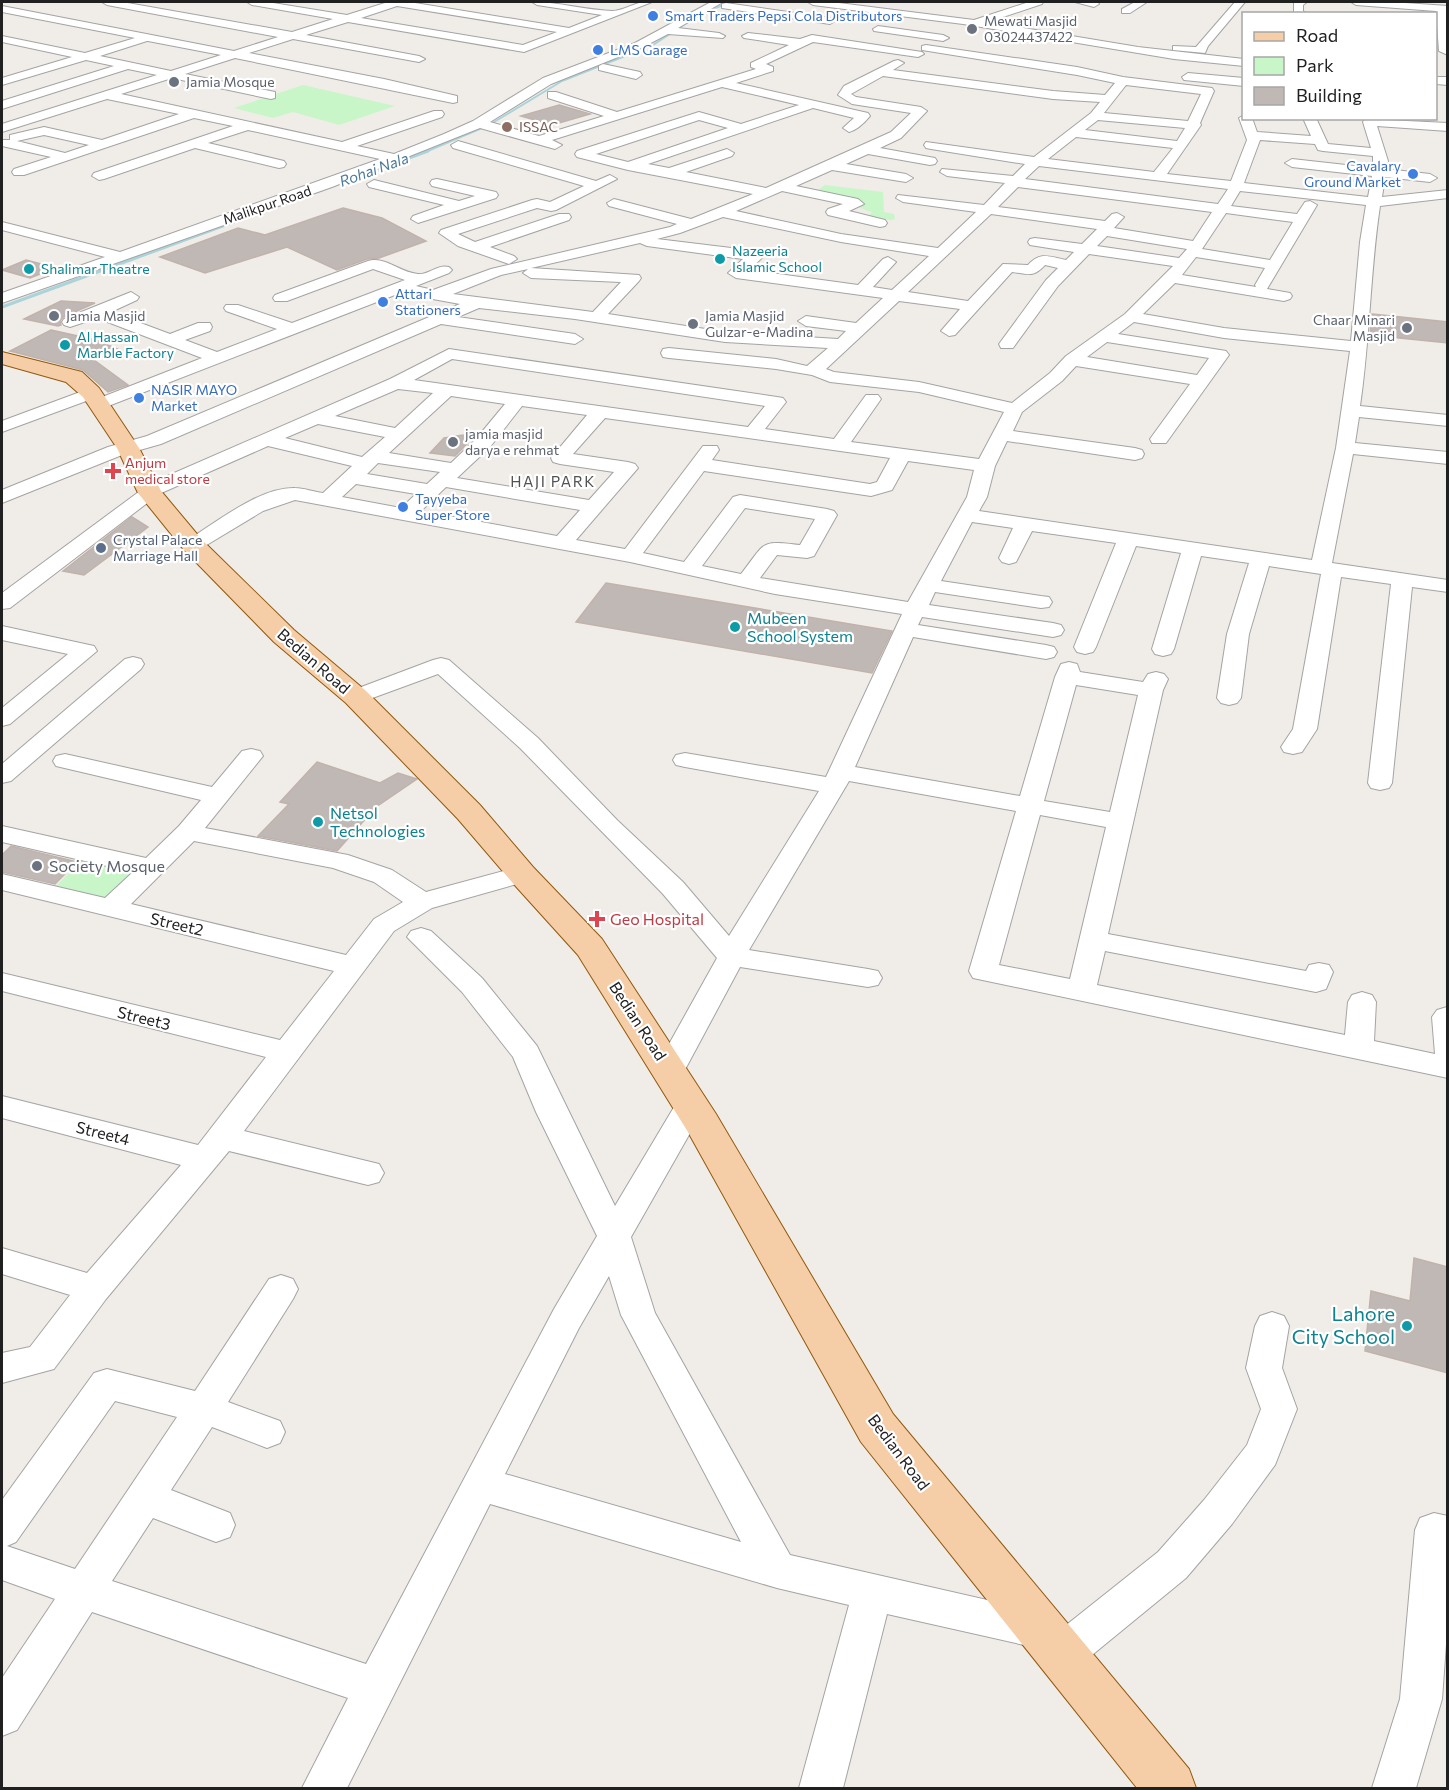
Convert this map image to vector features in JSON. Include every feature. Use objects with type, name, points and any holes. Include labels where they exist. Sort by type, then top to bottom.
[{"type":"main road","name":"Bedian Road","points":[[5,361],[74,377],[94,399],[126,445],[149,492],[193,545],[284,636],[356,697],[470,813],[522,874],[590,947],[691,1105],[877,1428],[1170,1788]]},
{"type":"street","points":[[107,2],[419,59]]},
{"type":"street","points":[[2,82],[263,2],[518,48],[529,47],[647,2]]},
{"type":"street","points":[[2,128],[396,2],[568,31]]},
{"type":"street","points":[[537,2],[615,14]]},
{"type":"street","points":[[813,2],[972,23],[1151,52],[1242,63]]},
{"type":"street","points":[[990,7],[1012,7],[1038,2]]},
{"type":"street","points":[[1080,2],[1094,4]]},
{"type":"street","points":[[1126,11],[1142,2]]},
{"type":"street","points":[[1151,52],[1163,47],[1202,51],[1202,45],[1240,2]]},
{"type":"street","points":[[1356,2],[1441,6],[1444,47]]},
{"type":"street","points":[[727,3],[830,21]]},
{"type":"street","name":"Malikpur Road","points":[[335,186],[396,158],[484,125],[563,80],[673,31],[727,3]]},
{"type":"street","points":[[434,294],[505,265],[625,237],[650,236],[692,224],[847,159],[896,135],[921,112],[852,100],[844,94],[848,89],[933,44],[956,28],[1012,7]]},
{"type":"street","points":[[2,9],[453,99]]},
{"type":"street","points":[[877,11],[860,28],[933,44]]},
{"type":"street","points":[[986,18],[1034,26],[1061,28],[1068,26]]},
{"type":"street","points":[[878,29],[964,54],[1077,71],[1123,81],[1208,91],[1195,125],[1173,160],[1157,177]]},
{"type":"street","points":[[563,80],[603,69],[651,48],[673,31],[719,36]]},
{"type":"street","points":[[738,48],[751,36],[801,43]]},
{"type":"street","points":[[539,140],[769,69],[755,65],[813,38],[933,44],[958,38]]},
{"type":"street","points":[[2,39],[271,95]]},
{"type":"street","points":[[964,54],[953,63],[986,68]]},
{"type":"street","points":[[1047,54],[1111,66]]},
{"type":"street","points":[[2,105],[129,65]]},
{"type":"street","points":[[13,66],[36,71]]},
{"type":"street","points":[[603,69],[636,75]]},
{"type":"street","points":[[1133,70],[1242,82]]},
{"type":"street","points":[[882,72],[1053,95],[1108,99]]},
{"type":"street","points":[[700,78],[864,116],[849,128]]},
{"type":"street","points":[[814,370],[973,224],[1014,181],[1095,116],[1123,81]]},
{"type":"street","points":[[432,94],[449,86]]},
{"type":"street","points":[[107,94],[396,158]]},
{"type":"street","points":[[446,233],[537,203],[551,207],[635,165],[806,104],[827,94]]},
{"type":"street","points":[[744,102],[767,95]]},
{"type":"street","points":[[577,97],[618,116]]},
{"type":"street","points":[[551,98],[618,116]]},
{"type":"street","points":[[909,110],[925,98]]},
{"type":"street","points":[[15,167],[66,157],[138,133],[211,102]]},
{"type":"street","points":[[655,105],[741,128]]},
{"type":"street","points":[[582,154],[722,109]]},
{"type":"street","points":[[48,113],[70,118]]},
{"type":"street","points":[[323,157],[438,114]]},
{"type":"street","points":[[1095,116],[1195,125]]},
{"type":"street","points":[[1293,747],[1305,729],[1359,347],[1377,175],[1369,122],[1448,127]]},
{"type":"street","points":[[1249,126],[1311,123],[1321,144]]},
{"type":"street","points":[[2,298],[119,256],[147,251],[158,255],[222,226],[458,145],[484,125],[628,166],[635,165],[765,192]]},
{"type":"street","points":[[99,176],[248,126]]},
{"type":"street","points":[[1249,126],[1321,144],[1377,175],[1415,200],[1448,194]]},
{"type":"street","points":[[669,1071],[732,957],[837,779],[910,619],[977,497],[985,466],[1016,408],[1056,377],[1072,360],[1131,317],[1171,278],[1191,254],[1201,230],[1222,208],[1239,181],[1254,140],[1249,126]]},
{"type":"street","points":[[115,128],[138,133]]},
{"type":"street","points":[[66,157],[7,141],[44,131],[102,144]]},
{"type":"street","points":[[1075,133],[1181,146]]},
{"type":"street","points":[[195,144],[279,164]]},
{"type":"street","points":[[1321,144],[1296,144],[1287,176],[1377,175],[1430,178]]},
{"type":"street","points":[[458,145],[596,185]]},
{"type":"street","points":[[931,145],[1032,166]]},
{"type":"street","points":[[1058,146],[1081,149]]},
{"type":"street","points":[[866,149],[930,161]]},
{"type":"street","points":[[669,172],[727,153]]},
{"type":"street","points":[[1150,157],[1173,160]]},
{"type":"street","points":[[830,166],[911,174],[847,159]]},
{"type":"street","points":[[959,160],[1157,177],[1239,181],[1286,178]]},
{"type":"street","points":[[1239,181],[1315,196],[1377,175],[1438,166]]},
{"type":"street","points":[[947,172],[1302,219]]},
{"type":"street","points":[[537,186],[565,176]]},
{"type":"street","points":[[610,179],[627,182]]},
{"type":"street","points":[[418,219],[491,195],[428,180]]},
{"type":"street","points":[[374,184],[460,205]]},
{"type":"street","points":[[781,187],[853,202],[857,204],[833,212],[880,223]]},
{"type":"street","points":[[697,191],[750,199]]},
{"type":"street","points":[[982,192],[1061,203],[1116,221],[1191,254]]},
{"type":"street","points":[[1263,285],[1315,196]]},
{"type":"street","points":[[1006,344],[1022,326],[1052,283],[1116,221],[1137,197]]},
{"type":"street","points":[[903,198],[1116,221]]},
{"type":"street","points":[[614,203],[692,224]]},
{"type":"street","points":[[720,212],[841,238],[941,253]]},
{"type":"street","points":[[401,214],[418,219],[505,265],[633,278],[597,317]]},
{"type":"street","points":[[476,248],[564,217]]},
{"type":"street","points":[[953,221],[997,227]]},
{"type":"street","points":[[4,228],[119,256]]},
{"type":"street","points":[[1020,230],[1067,237]]},
{"type":"street","points":[[625,237],[756,255],[736,273],[972,306]]},
{"type":"street","points":[[567,241],[603,242],[681,257]]},
{"type":"street","points":[[1035,242],[1085,249],[1191,254],[1274,265]]},
{"type":"street","points":[[949,331],[1008,267],[1032,270],[1041,260],[1069,265]]},
{"type":"street","points":[[862,290],[888,262]]},
{"type":"street","points":[[281,298],[373,264],[420,280]]},
{"type":"street","points":[[2,427],[219,359],[444,270]]},
{"type":"street","points":[[1171,278],[1284,296]]},
{"type":"street","points":[[399,288],[477,303],[597,317],[725,337],[842,344]]},
{"type":"street","points":[[70,322],[131,297]]},
{"type":"street","points":[[2,491],[126,445],[154,440],[477,303]]},
{"type":"street","points":[[232,308],[292,329]]},
{"type":"street","points":[[824,323],[834,310]]},
{"type":"street","points":[[97,312],[219,359]]},
{"type":"street","points":[[1131,317],[1224,333],[1359,347]]},
{"type":"street","points":[[440,319],[575,339]]},
{"type":"street","points":[[806,321],[859,328]]},
{"type":"street","points":[[171,340],[204,327]]},
{"type":"street","points":[[1106,337],[1220,355],[1159,439]]},
{"type":"street","points":[[669,353],[814,370],[830,377],[919,387],[1016,408]]},
{"type":"street","points":[[2,603],[149,492],[264,439],[396,383],[449,354],[777,402],[753,433]]},
{"type":"street","points":[[1072,360],[1201,381]]},
{"type":"street","points":[[396,383],[985,466]]},
{"type":"street","points":[[327,500],[447,390]]},
{"type":"street","points":[[840,444],[872,399]]},
{"type":"street","points":[[407,513],[483,443],[517,400]]},
{"type":"street","points":[[1349,410],[1448,421]]},
{"type":"street","points":[[562,543],[628,468],[560,458],[598,413]]},
{"type":"street","points":[[504,417],[527,420]]},
{"type":"street","points":[[316,418],[399,434]]},
{"type":"street","points":[[562,425],[585,428]]},
{"type":"street","points":[[630,556],[725,430]]},
{"type":"street","points":[[1002,435],[1135,454]]},
{"type":"street","points":[[264,439],[364,466],[595,507]]},
{"type":"street","points":[[1345,448],[1448,458]]},
{"type":"street","points":[[699,464],[871,490],[885,486],[902,454]]},
{"type":"street","points":[[364,466],[443,480]]},
{"type":"street","points":[[2,497],[49,474]]},
{"type":"street","points":[[193,545],[281,494],[294,494],[407,513],[689,568],[1046,652]]},
{"type":"street","points":[[689,568],[740,501],[826,515],[807,552],[772,548],[747,581]]},
{"type":"street","points":[[966,515],[1448,586]]},
{"type":"street","points":[[1009,558],[1025,523]]},
{"type":"street","points":[[1085,647],[1128,540]]},
{"type":"street","points":[[1163,649],[1193,549]]},
{"type":"street","points":[[1229,698],[1238,634],[1261,559]]},
{"type":"street","points":[[1380,783],[1401,579]]},
{"type":"street","points":[[928,585],[1041,602]]},
{"type":"street","points":[[910,619],[1053,630]]},
{"type":"street","points":[[2,633],[86,651],[5,713]]},
{"type":"street","points":[[2,776],[133,664]]},
{"type":"street","points":[[356,697],[441,665],[529,743],[673,888],[732,957],[868,978]]},
{"type":"street","points":[[1081,992],[1154,684],[1068,673],[983,971],[1081,992],[1448,1067]]},
{"type":"street","points":[[111,908],[188,832],[251,756]]},
{"type":"street","points":[[685,760],[837,779],[1122,822]]},
{"type":"street","points":[[65,761],[216,796]]},
{"type":"street","points":[[188,832],[339,861],[383,876],[422,902]]},
{"type":"street","points":[[2,834],[153,868]]},
{"type":"street","points":[[4,1366],[40,1359],[94,1289],[213,1148],[384,925],[422,902],[522,874]]},
{"type":"street","name":"Street2","points":[[2,882],[352,966]]},
{"type":"street","points":[[421,937],[472,986],[526,1053],[552,1112],[614,1237],[638,1315],[777,1570]]},
{"type":"street","points":[[1094,939],[1316,982],[1318,972]]},
{"type":"street","name":"Street3","points":[[2,982],[286,1052]]},
{"type":"street","points":[[1359,1049],[1362,1002]]},
{"type":"street","points":[[1447,1017],[1448,1051]]},
{"type":"street","points":[[324,1788],[566,1319],[691,1105]]},
{"type":"street","name":"Street4","points":[[2,1107],[213,1148],[368,1173]]},
{"type":"street","points":[[2,1261],[94,1289]]},
{"type":"street","points":[[2,1715],[81,1590],[205,1409],[281,1289]]},
{"type":"street","points":[[481,1484],[777,1570],[873,1592],[1051,1643],[1172,1565],[1218,1512],[1262,1454],[1279,1409],[1264,1368],[1272,1326]]},
{"type":"street","points":[[2,1530],[107,1384],[205,1409],[267,1432]]},
{"type":"street","points":[[145,1497],[216,1525]]},
{"type":"street","points":[[1394,1788],[1422,1699],[1434,1530],[1448,1534]]},
{"type":"street","points":[[2,1562],[376,1687]]},
{"type":"street","points":[[821,1788],[873,1592]]},
{"type":"green space","points":[[303,85],[395,106],[339,125],[293,112],[273,118],[234,108]]},
{"type":"green space","points":[[825,185],[883,192],[884,212],[894,214],[895,219],[868,217],[872,212],[839,197],[815,192]]},
{"type":"green space","points":[[86,856],[142,868],[108,902],[51,891]]},
{"type":"building","name":"ISSAC","points":[[559,105],[590,114],[552,125],[521,116]]},
{"type":"building","points":[[343,208],[382,218],[426,241],[337,270],[287,247],[205,273],[160,257],[238,228],[265,235]]},
{"type":"building","name":"Shalimar Theatre","points":[[26,260],[56,268],[30,278],[2,270]]},
{"type":"building","name":"Jamia Masjid","points":[[61,301],[95,303],[63,317],[60,321],[61,325],[58,326],[24,319]]},
{"type":"building","name":"Chaar Minari Masjid","points":[[1372,314],[1448,322],[1448,343],[1370,335]]},
{"type":"building","name":"Al Hassan Marble Factory","points":[[51,330],[96,340],[120,350],[94,360],[128,385],[108,392],[83,370],[10,351]]},
{"type":"building","name":"jamia masjid darya e rehmat","points":[[463,435],[468,443],[455,456],[430,453],[444,438]]},
{"type":"building","name":"Crystal Palace Marriage Hall","points":[[132,517],[148,527],[84,575],[63,571]]},
{"type":"building","name":"Mubeen School System","points":[[606,583],[892,631],[872,673],[576,622]]},
{"type":"building","name":"Netsol Technologies","points":[[317,762],[380,783],[398,773],[417,779],[376,807],[337,851],[258,836],[289,804],[280,802]]},
{"type":"building","name":"Society Mosque","points":[[11,846],[77,862],[55,884],[2,872],[2,855]]},
{"type":"building","name":"Lahore City School","points":[[1414,1258],[1448,1267],[1448,1373],[1365,1351],[1371,1291],[1410,1301]]},
{"type":"waterway","name":"Rohai Nala","points":[[426,152],[489,125],[562,81],[653,45],[702,13],[731,2]]},
{"type":"waterway","name":"Rohai Nala","points":[[2,307],[426,152]]},
{"type":"place","name":"Smart Traders Pepsi Cola Distributors","points":[[653,16]]},
{"type":"place","name":"Mewati Masjid 03024437422","points":[[972,29]]},
{"type":"place","name":"LMS Garage","points":[[598,50]]},
{"type":"place","name":"Jamia Mosque","points":[[174,82]]},
{"type":"place","name":"ISSAC","points":[[507,127]]},
{"type":"place","name":"Cavalary Ground Market","points":[[1413,174]]},
{"type":"place","name":"Nazeeria Islamic School","points":[[720,259]]},
{"type":"place","name":"Shalimar Theatre","points":[[29,269]]},
{"type":"place","name":"Attari Stationers","points":[[383,302]]},
{"type":"place","name":"Jamia Masjid","points":[[54,316]]},
{"type":"place","name":"Jamia Masjid Gulzar-e-Madina","points":[[693,324]]},
{"type":"place","name":"Chaar Minari Masjid","points":[[1407,328]]},
{"type":"place","name":"Al Hassan Marble Factory","points":[[65,345]]},
{"type":"place","name":"NASIR MAYO Market","points":[[139,398]]},
{"type":"place","name":"jamia masjid darya e rehmat","points":[[453,442]]},
{"type":"place","name":"Anjum medical store","points":[[113,471]]},
{"type":"place","name":"Tayyeba Super Store","points":[[403,507]]},
{"type":"place","name":"Crystal Palace Marriage Hall","points":[[101,548]]},
{"type":"place","name":"Mubeen School System","points":[[735,627]]},
{"type":"place","name":"Netsol Technologies","points":[[318,822]]},
{"type":"place","name":"Society Mosque","points":[[37,866]]},
{"type":"place","name":"Geo Hospital","points":[[597,919]]},
{"type":"place","name":"Lahore City School","points":[[1407,1326]]},
{"type":"district","name":"HAJI PARK","points":[[553,482]]}]
